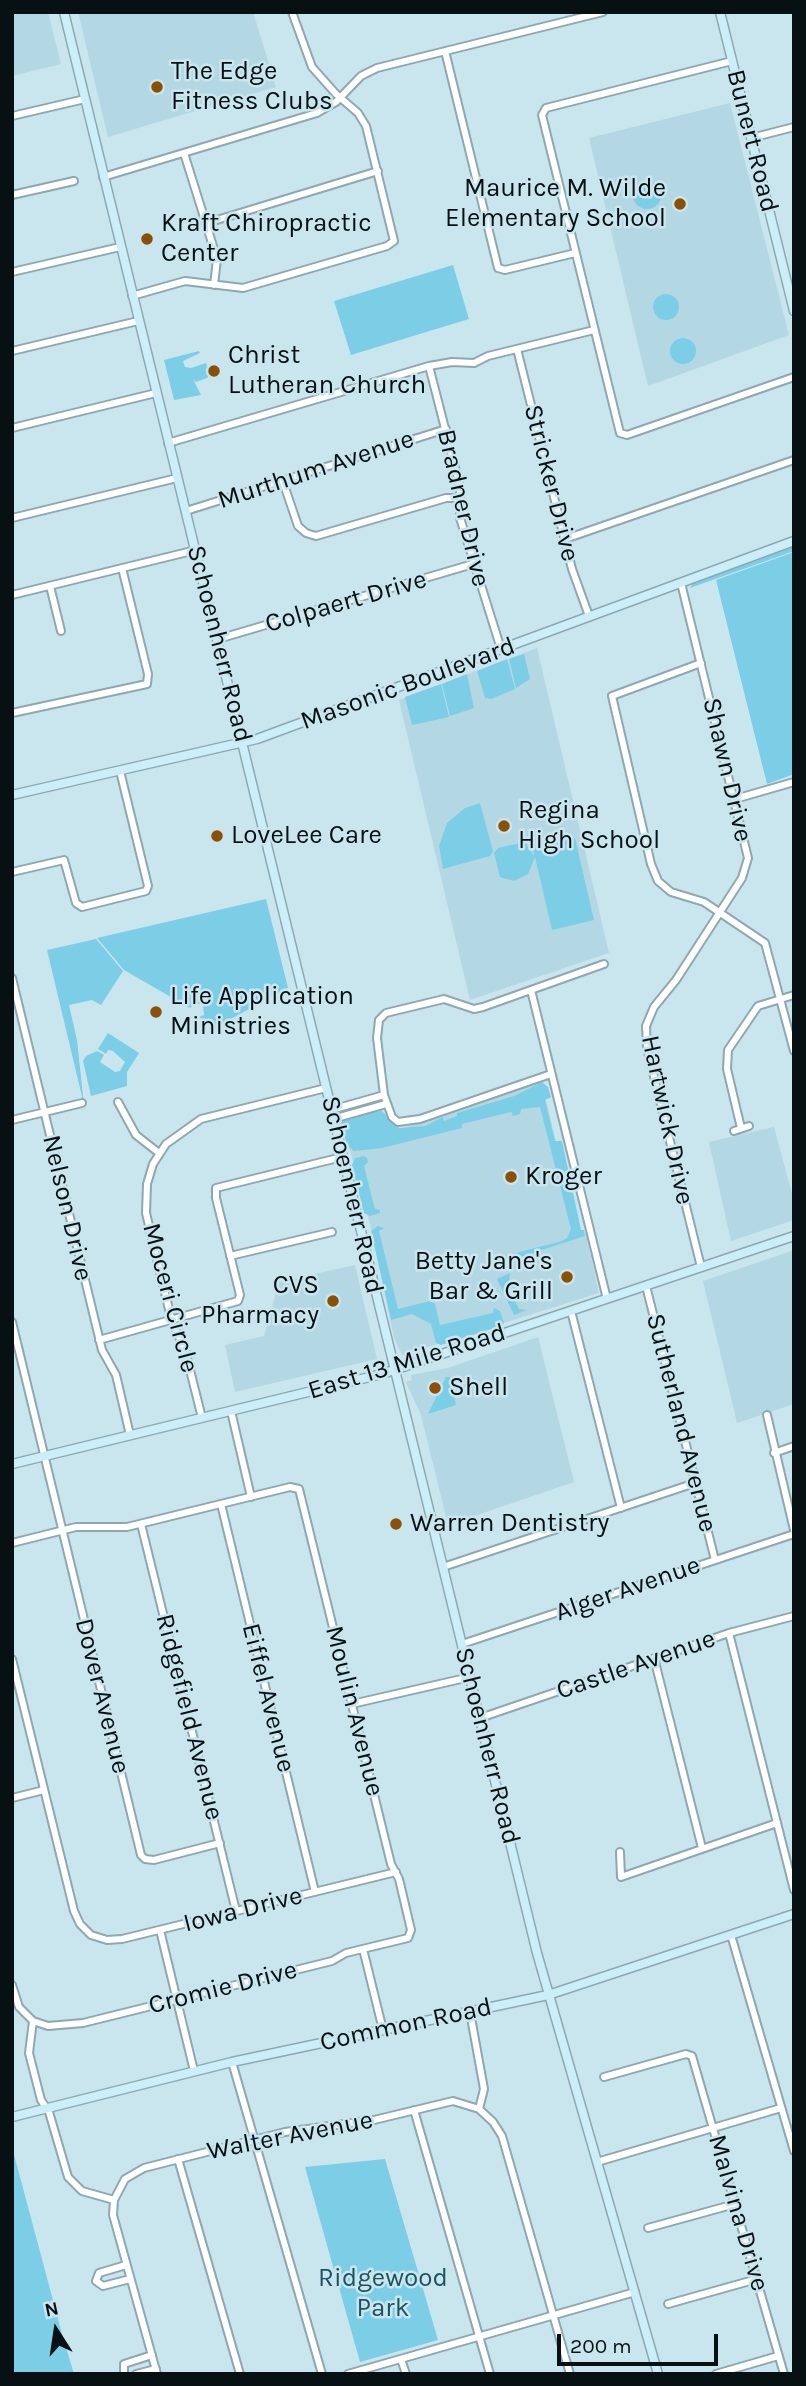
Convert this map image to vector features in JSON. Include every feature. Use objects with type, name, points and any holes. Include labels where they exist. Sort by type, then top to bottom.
[{"type":"main road","name":"Schoenherr Road","points":[[64,12],[244,743],[393,1370],[548,1996],[658,2374]]},
{"type":"main road","name":"Bunert Road","points":[[720,12],[794,311]]},
{"type":"main road","name":"Masonic Boulevard","points":[[12,795],[244,743],[794,541]]},
{"type":"main road","name":"East 13 Mile Road","points":[[12,1464],[393,1370],[794,1236]]},
{"type":"main road","name":"Common Road","points":[[12,2118],[232,2062],[548,1996],[794,1914]]},
{"type":"street","points":[[132,296],[185,281],[225,288],[249,287],[387,246],[394,241],[366,126],[358,113],[340,98],[312,67],[292,12]]},
{"type":"street","points":[[103,177],[317,113],[340,98],[369,71],[603,12]]},
{"type":"street","points":[[445,51],[500,270],[575,253]]},
{"type":"street","points":[[732,61],[542,111],[594,330],[622,434],[794,377]]},
{"type":"street","points":[[12,117],[85,99]]},
{"type":"street","points":[[751,138],[794,127]]},
{"type":"street","points":[[184,153],[218,266],[214,285]]},
{"type":"street","points":[[206,223],[379,171]]},
{"type":"street","points":[[12,195],[74,181]]},
{"type":"street","points":[[12,272],[120,247]]},
{"type":"street","points":[[12,351],[138,321]]},
{"type":"street","points":[[168,443],[429,366],[452,362],[474,363],[488,356],[594,330]]},
{"type":"street","name":"Stricker Drive","points":[[517,349],[565,539],[589,616]]},
{"type":"street","name":"Bradner Drive","points":[[429,366],[460,487],[460,518],[501,649]]},
{"type":"street","points":[[12,428],[156,393]]},
{"type":"street","name":"Murthum Avenue","points":[[186,511],[228,500],[282,479],[446,429]]},
{"type":"street","points":[[565,539],[794,460]]},
{"type":"street","points":[[12,518],[177,478]]},
{"type":"street","points":[[282,479],[298,526],[306,533],[316,536],[446,498],[460,498]]},
{"type":"street","points":[[12,595],[196,550]]},
{"type":"street","name":"Colpaert Drive","points":[[218,639],[473,564]]},
{"type":"street","points":[[12,713],[147,684],[148,674],[122,568]]},
{"type":"street","name":"Shawn Drive","points":[[681,583],[734,799],[747,864],[720,911]]},
{"type":"street","points":[[50,586],[61,631]]},
{"type":"street","points":[[701,663],[616,693],[612,699],[654,874],[661,884],[675,895],[704,902],[765,943],[794,1051]]},
{"type":"street","points":[[12,872],[64,860],[76,903],[82,907],[148,890],[120,771]]},
{"type":"street","points":[[734,799],[794,782]]},
{"type":"street","name":"Hartwick Drive","points":[[701,1267],[647,1048],[646,1026],[654,1007],[676,980],[720,911]]},
{"type":"street","points":[[551,1074],[403,1123],[392,1117],[386,1104],[377,1027],[382,1016],[444,999],[474,1009],[604,964]]},
{"type":"street","name":"Nelson Drive","points":[[12,978],[99,1340],[116,1376],[130,1435]]},
{"type":"street","points":[[531,990],[607,1299]]},
{"type":"street","points":[[741,1128],[727,1069],[727,1053],[755,1008],[794,995]]},
{"type":"street","name":"Moceri Circle","points":[[202,1418],[185,1350],[172,1322],[146,1209],[147,1184],[159,1153],[176,1134],[201,1119],[326,1088]]},
{"type":"street","points":[[332,1114],[384,1095]]},
{"type":"street","points":[[118,1102],[136,1135],[159,1153]]},
{"type":"street","points":[[12,1120],[82,1103]]},
{"type":"street","points":[[332,1114],[386,1104]]},
{"type":"street","points":[[99,1340],[172,1322],[239,1299],[215,1194],[216,1188],[342,1157]]},
{"type":"street","points":[[230,1256],[332,1232]]},
{"type":"street","name":"Sutherland Avenue","points":[[646,1286],[715,1560]]},
{"type":"street","points":[[571,1311],[621,1508]]},
{"type":"street","name":"Dover Avenue","points":[[12,1322],[141,1855],[145,1859],[154,1860],[220,1843]]},
{"type":"street","points":[[12,1543],[62,1531],[141,1524],[251,1497],[231,1411]]},
{"type":"street","points":[[767,1415],[794,1532]]},
{"type":"street","points":[[774,1453],[794,1446]]},
{"type":"street","points":[[443,1567],[695,1483]]},
{"type":"street","name":"Moulin Avenue","points":[[251,1497],[295,1487],[301,1492],[352,1704],[411,1928],[410,1936]]},
{"type":"street","name":"Eiffel Avenue","points":[[221,1504],[315,1892]]},
{"type":"street","name":"Ridgefield Avenue","points":[[141,1524],[236,1911]]},
{"type":"street","name":"Alger Avenue","points":[[462,1644],[794,1532]]},
{"type":"street","name":"Castle Avenue","points":[[480,1718],[729,1633],[794,1616]]},
{"type":"street","points":[[729,1633],[794,1890]]},
{"type":"street","points":[[654,1658],[702,1848]]},
{"type":"street","points":[[12,1659],[44,1790],[12,1798]]},
{"type":"street","points":[[352,1704],[470,1678]]},
{"type":"street","name":"Iowa Drive","points":[[44,1790],[75,1914],[91,1934],[112,1941],[396,1872]]},
{"type":"street","points":[[635,1870],[620,1852],[621,1877],[777,1823]]},
{"type":"street","points":[[160,1930],[194,2071]]},
{"type":"street","points":[[731,1935],[794,2151]]},
{"type":"street","name":"Cromie Drive","points":[[33,2021],[48,2026],[69,2025],[332,1961],[410,1936]]},
{"type":"street","points":[[363,1949],[383,2030]]},
{"type":"street","points":[[12,1985],[19,2007],[33,2021],[29,2053],[41,2100],[68,2178],[82,2191],[114,2200],[115,2223],[157,2371],[136,2374]]},
{"type":"street","points":[[470,2012],[484,2089],[479,2109],[493,2122],[502,2136],[570,2374]]},
{"type":"street","name":"Malvina Drive","points":[[604,2077],[690,2053],[784,2374]]},
{"type":"street","points":[[232,2062],[321,2374]]},
{"type":"street","name":"Walter Avenue","points":[[114,2200],[122,2183],[134,2172],[298,2129],[374,2120],[453,2102],[479,2109]]},
{"type":"street","points":[[597,2162],[781,2108]]},
{"type":"street","points":[[414,2110],[490,2374]]},
{"type":"street","points":[[178,2159],[240,2374]]},
{"type":"street","points":[[648,2228],[735,2204]]},
{"type":"street","points":[[127,2266],[99,2273],[96,2281],[103,2286],[131,2279]]},
{"type":"street","points":[[668,2304],[757,2279]]},
{"type":"street","points":[[348,2374],[635,2292]]},
{"type":"street","points":[[124,2374],[124,2364],[152,2355]]},
{"type":"street","points":[[716,2374],[778,2356]]},
{"type":"street","points":[[401,2359],[406,2374]]},
{"type":"shaded area","points":[[12,12],[48,12],[61,64],[12,76]]},
{"type":"shaded area","points":[[78,12],[253,12],[276,87],[108,137]]},
{"type":"shaded area","name":"Maurice M. Wilde Elementary School","points":[[730,103],[789,335],[648,386],[589,138]]},
{"type":"shaded area","name":"Regina High School","points":[[537,648],[609,953],[470,1000],[399,700]]},
{"type":"shaded area","points":[[541,1080],[579,1235],[586,1234],[599,1293],[402,1355],[394,1338],[371,1228],[349,1147]]},
{"type":"shaded area","points":[[774,1127],[794,1201],[794,1220],[731,1241],[709,1142]]},
{"type":"shaded area","points":[[794,1250],[794,1404],[737,1423],[703,1281]]},
{"type":"shaded area","points":[[355,1265],[377,1359],[235,1392],[225,1345],[264,1336],[279,1282]]},
{"type":"shaded area","points":[[538,1337],[574,1482],[448,1525],[421,1415],[406,1382],[412,1380],[411,1375],[448,1368]]},
{"type":"green space","points":[[647,181],[657,185],[661,195],[657,205],[647,209],[637,205],[633,195],[637,185]]},
{"type":"green space","points":[[453,265],[469,319],[351,355],[334,301]]},
{"type":"green space","points":[[666,294],[675,298],[679,307],[675,316],[666,320],[657,316],[653,307],[657,298]]},
{"type":"green space","points":[[683,338],[692,342],[696,351],[692,360],[683,364],[674,360],[670,351],[674,342]]},
{"type":"green space","points":[[199,351],[200,353],[183,361],[185,367],[191,368],[206,363],[210,375],[196,382],[193,379],[201,395],[174,400],[164,360]]},
{"type":"green space","points":[[794,546],[794,551],[690,588],[692,584]]},
{"type":"green space","points":[[794,552],[794,774],[767,784],[716,580]]},
{"type":"green space","points":[[524,654],[530,679],[516,688],[509,659]]},
{"type":"green space","points":[[507,659],[515,689],[491,699],[485,698],[477,671]]},
{"type":"green space","points":[[467,674],[474,708],[450,716],[442,684]]},
{"type":"green space","points":[[441,684],[449,717],[412,725],[405,697]]},
{"type":"green space","points":[[480,803],[493,851],[490,856],[443,869],[439,846],[447,823],[465,808]]},
{"type":"green space","points":[[575,838],[594,920],[552,930],[535,857],[528,874],[514,881],[500,877],[494,853],[498,848],[525,842],[534,856],[533,848]]},
{"type":"green space","points":[[266,899],[288,988],[216,1027],[199,1017],[204,1015],[203,1005],[195,1003],[190,1008],[124,970],[97,938]]},
{"type":"green space","points":[[96,939],[123,971],[101,1005],[92,1000],[69,1005],[77,1040],[84,1105],[47,950]]},
{"type":"green space","points":[[108,1033],[139,1053],[127,1072],[127,1086],[91,1096],[83,1061],[86,1056],[97,1051],[104,1055],[100,1062],[115,1072],[120,1071],[125,1062],[113,1051],[108,1050],[106,1054],[98,1049]]},
{"type":"green space","points":[[542,1082],[548,1087],[551,1097],[545,1100],[555,1141],[562,1141],[581,1230],[584,1230],[585,1236],[508,1261],[509,1267],[495,1270],[494,1266],[500,1257],[562,1241],[567,1238],[571,1229],[540,1107],[521,1109],[520,1114],[513,1116],[511,1112],[462,1124],[462,1128],[382,1148],[354,1151],[347,1145],[341,1122],[381,1110],[399,1128],[425,1126],[443,1117],[444,1121],[457,1116],[457,1113],[514,1096]]},
{"type":"green space","points":[[364,1156],[368,1162],[364,1166],[375,1209],[380,1210],[380,1213],[370,1216],[364,1213],[352,1165],[355,1158]]},
{"type":"green space","points":[[378,1226],[384,1228],[379,1231],[398,1309],[430,1301],[435,1304],[440,1325],[493,1313],[494,1308],[500,1311],[504,1323],[441,1345],[436,1343],[431,1324],[412,1314],[391,1320],[371,1231]]},
{"type":"green space","points":[[510,1273],[509,1283],[513,1297],[519,1309],[527,1310],[514,1315],[497,1279]]},
{"type":"green space","points":[[446,1377],[450,1377],[456,1405],[428,1414]]},
{"type":"green space","points":[[12,2147],[62,2334],[74,2374],[12,2374]]},
{"type":"green space","name":"Ridgewood Park","points":[[385,2159],[438,2340],[360,2362],[305,2167]]},
{"type":"place","name":"The Edge Fitness Clubs","points":[[157,87]]},
{"type":"place","name":"Maurice M. Wilde Elementary School","points":[[680,204]]},
{"type":"place","name":"Kraft Chiropractic Center","points":[[147,239]]},
{"type":"place","name":"Christ Lutheran Church","points":[[214,371]]},
{"type":"place","name":"Regina High School","points":[[504,826]]},
{"type":"place","name":"LoveLee Care","points":[[217,836]]},
{"type":"place","name":"Life Application Ministries","points":[[156,1012]]},
{"type":"place","name":"Kroger","points":[[511,1177]]},
{"type":"place","name":"Betty Jane's Bar & Grill","points":[[567,1277]]},
{"type":"place","name":"CVS Pharmacy","points":[[333,1301]]},
{"type":"place","name":"Shell","points":[[435,1388]]},
{"type":"place","name":"Warren Dentistry","points":[[396,1524]]}]
